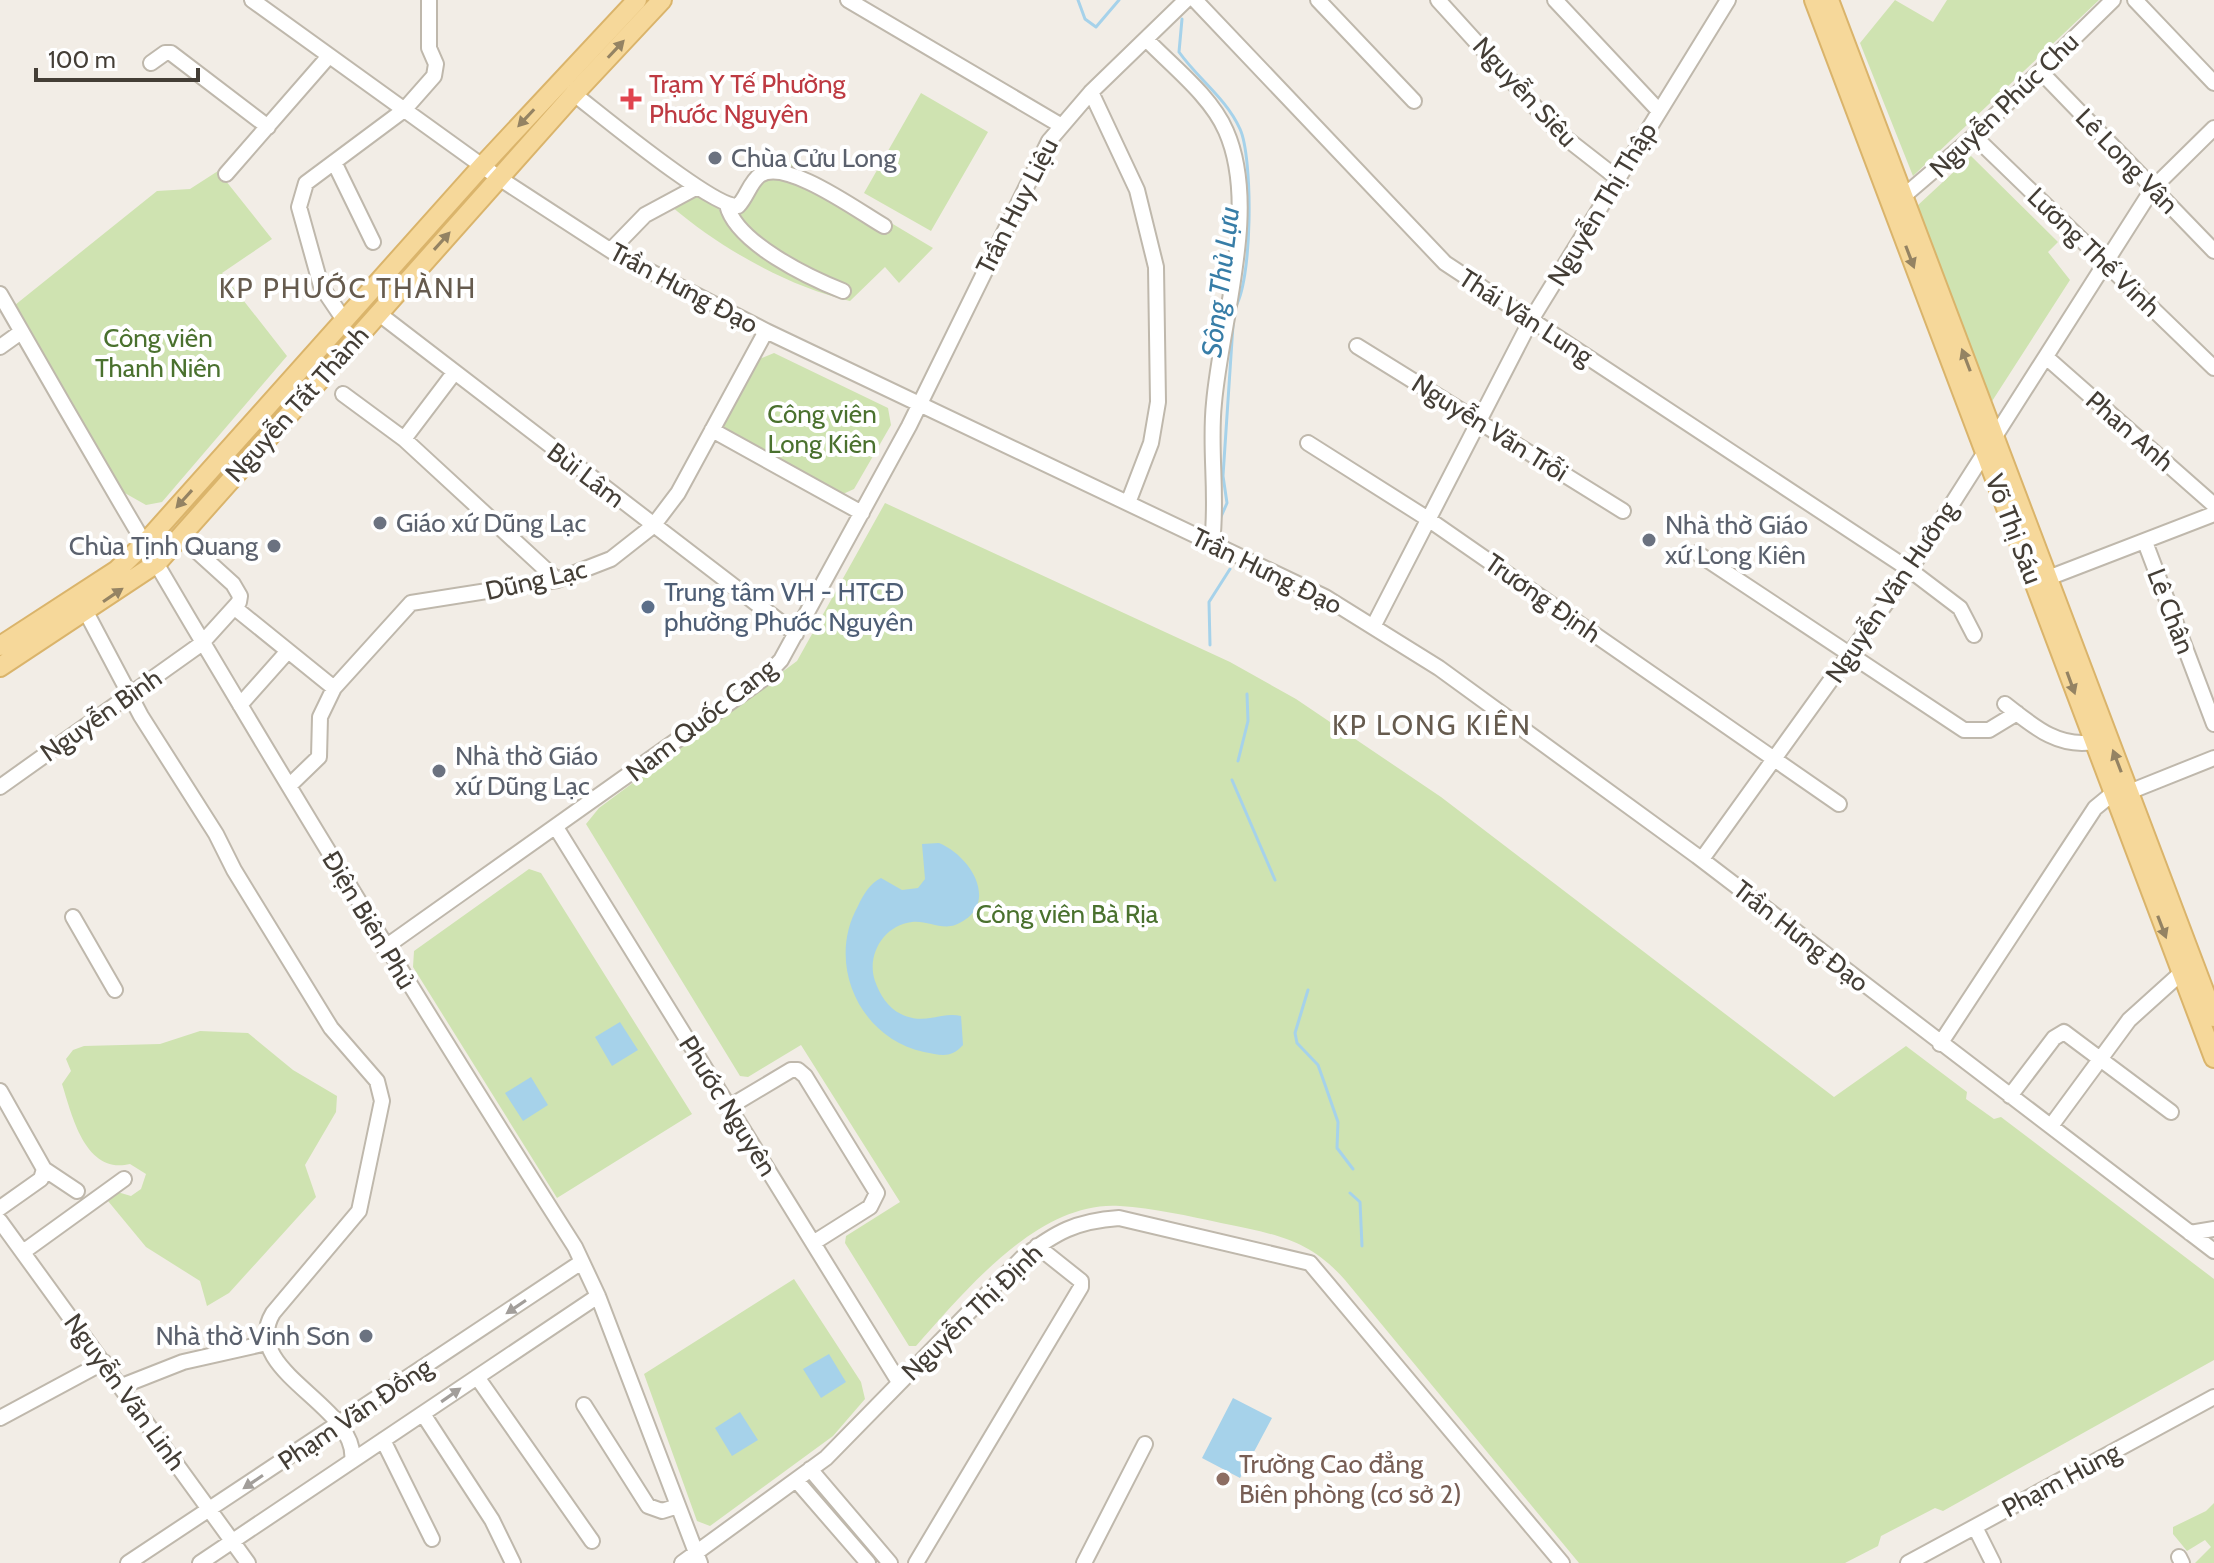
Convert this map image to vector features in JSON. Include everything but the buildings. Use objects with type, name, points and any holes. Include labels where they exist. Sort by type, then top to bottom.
[{"type":"main road","name":"Nguyễn Tất Thành","points":[[0,646],[117,570],[146,542],[482,166],[637,0]]},
{"type":"main road","name":"Nguyễn Tất Thành","points":[[0,667],[157,563],[574,94],[662,0]]},
{"type":"main road","name":"Võ Thị Sáu","points":[[1814,0],[1995,435],[2048,578],[2180,974],[2214,1058]]},
{"type":"main road","name":"Võ Thị Sáu","points":[[1829,0],[1985,452],[2093,742],[2120,793],[2213,1009]]},
{"type":"street","name":"Trần Hưng Đạo","points":[[252,0],[270,5],[329,56],[404,110],[499,178],[611,250],[766,331],[1212,543],[1374,625],[1439,668],[1702,859],[2214,1251]]},
{"type":"street","points":[[344,320],[321,286],[299,207],[303,187],[404,110],[436,71],[429,48],[429,0]]},
{"type":"street","points":[[848,0],[1060,125]]},
{"type":"street","name":"Trần Huy Liệu","points":[[920,405],[993,251],[1060,125],[1186,0]]},
{"type":"street","name":"Thái Văn Lung","points":[[1195,0],[1430,249],[1466,279],[1910,570],[1960,608],[1974,635]]},
{"type":"street","points":[[1318,0],[1414,101]]},
{"type":"street","name":"Nguyễn Siêu","points":[[1438,0],[1558,132],[1617,178]]},
{"type":"street","points":[[1555,0],[1659,111]]},
{"type":"street","name":"Nguyễn Thị Thập","points":[[1374,625],[1531,320],[1728,0]]},
{"type":"street","name":"Nguyễn Phúc Chu","points":[[1897,202],[1974,136],[2113,0]]},
{"type":"street","points":[[2135,0],[2214,83]]},
{"type":"street","points":[[1146,39],[1208,104],[1225,129],[1234,157],[1239,191],[1234,271],[1213,406],[1217,503],[1212,543]]},
{"type":"street","points":[[151,63],[165,53],[171,53],[268,127]]},
{"type":"street","points":[[226,174],[329,56]]},
{"type":"street","name":"Lê Long Vân","points":[[2041,72],[2214,251]]},
{"type":"street","points":[[1091,92],[1137,190],[1156,267],[1158,402],[1151,443],[1128,503]]},
{"type":"street","points":[[574,94],[697,187],[727,205],[738,206],[756,179],[778,170],[797,176],[884,226]]},
{"type":"street","name":"Nguyễn Văn Hưởng","points":[[1702,859],[1910,570],[2153,188],[2214,128]]},
{"type":"street","name":"Lương Thế Vinh","points":[[1974,136],[2214,368]]},
{"type":"street","points":[[334,162],[373,242]]},
{"type":"street","points":[[611,250],[645,215],[697,187]]},
{"type":"street","points":[[727,205],[736,224],[782,260],[805,276],[843,291]]},
{"type":"street","name":"Điện Biên Phủ","points":[[0,294],[146,542],[201,644],[384,948],[575,1247],[598,1296],[698,1558]]},
{"type":"street","name":"Bùi Lâm","points":[[378,313],[796,634]]},
{"type":"street","name":"Dũng Lạc","points":[[289,786],[319,757],[320,717],[334,688],[411,603],[557,580],[611,559],[653,526],[678,493],[766,331]]},
{"type":"street","points":[[0,347],[21,332]]},
{"type":"street","name":"Nguyễn Văn Trỗi","points":[[1357,346],[1623,511]]},
{"type":"street","name":"Phan Anh","points":[[2046,357],[2214,505]]},
{"type":"street","points":[[404,439],[454,373]]},
{"type":"street","points":[[343,394],[404,439],[557,580]]},
{"type":"street","name":"Nam Quốc Cang","points":[[384,948],[557,829],[763,679],[781,660],[796,634],[920,405]]},
{"type":"street","points":[[712,430],[862,513]]},
{"type":"street","name":"Trương Định","points":[[1308,443],[1428,519],[1839,804]]},
{"type":"street","points":[[2048,578],[2214,514]]},
{"type":"street","points":[[180,536],[237,589],[240,596],[235,608],[334,688]]},
{"type":"street","name":"Lê Chân","points":[[2145,542],[2214,724]]},
{"type":"street","points":[[1697,553],[1964,730],[1989,730],[2017,713]]},
{"type":"street","name":"Nguyễn Bình","points":[[0,787],[201,644],[235,608]]},
{"type":"street","points":[[86,612],[130,695],[324,1017],[372,1072],[381,1090],[382,1101],[359,1211],[273,1313],[264,1332],[267,1343],[295,1381],[340,1424],[351,1441],[352,1461]]},
{"type":"street","points":[[240,705],[288,651]]},
{"type":"street","points":[[2005,704],[2056,740],[2075,745],[2093,742]]},
{"type":"street","points":[[1940,1044],[2095,808],[2120,793],[2214,758]]},
{"type":"street","name":"Phước Nguyên","points":[[557,829],[899,1382]]},
{"type":"street","points":[[73,917],[115,990]]},
{"type":"street","points":[[2051,1126],[2129,1020],[2180,974]]},
{"type":"street","points":[[2010,1096],[2058,1033],[2070,1034],[2171,1112]]},
{"type":"street","points":[[729,1107],[791,1070],[798,1070],[805,1076],[877,1193],[870,1207],[813,1243]]},
{"type":"street","points":[[0,1091],[44,1169],[77,1191]]},
{"type":"street","points":[[0,1208],[41,1179],[44,1169]]},
{"type":"street","points":[[23,1252],[124,1179]]},
{"type":"street","name":"Nguyễn Thị Định","points":[[682,1563],[698,1558],[859,1426],[971,1307],[1037,1246],[1059,1230],[1094,1220],[1119,1218],[1310,1263],[1562,1563]]},
{"type":"street","name":"Nguyễn Văn Linh","points":[[0,1221],[248,1563]]},
{"type":"street","points":[[2190,1233],[2214,1229]]},
{"type":"street","points":[[916,1563],[1081,1287],[1081,1281],[1037,1246]]},
{"type":"street","name":"Phạm Văn Đồng","points":[[128,1563],[580,1263]]},
{"type":"street","name":"Phạm Văn Đồng","points":[[200,1563],[598,1296]]},
{"type":"street","points":[[122,1386],[183,1362],[267,1343]]},
{"type":"street","points":[[0,1418],[104,1362]]},
{"type":"street","points":[[477,1377],[592,1541]]},
{"type":"street","name":"Phạm Hùng","points":[[1908,1563],[2214,1397]]},
{"type":"street","points":[[584,1405],[648,1506],[662,1511],[678,1506]]},
{"type":"street","points":[[423,1414],[485,1508],[513,1563]]},
{"type":"street","points":[[383,1440],[432,1539]]},
{"type":"street","points":[[1084,1563],[1145,1444]]},
{"type":"street","points":[[810,1469],[890,1563]]},
{"type":"street","points":[[796,1480],[868,1563]]},
{"type":"street","points":[[1975,1527],[1993,1563]]},
{"type":"green space","points":[[1895,0],[1933,22],[1947,0],[2099,0],[1913,176],[1860,43]]},
{"type":"green space","points":[[921,93],[988,132],[931,231],[864,193]]},
{"type":"green space","points":[[774,153],[933,248],[899,283],[885,267],[850,301],[803,286],[756,264],[672,207],[698,192],[737,220]]},
{"type":"green space","points":[[1971,156],[2058,242],[2048,252],[2070,280],[1987,409],[1917,206]]},
{"type":"green space","name":"Công viên Thanh Niên","points":[[218,171],[272,239],[222,273],[287,356],[162,502],[146,505],[123,492],[15,305],[157,191],[190,189]]},
{"type":"green space","name":"Công viên Long Kiên","points":[[774,353],[888,408],[891,425],[854,489],[843,494],[722,428],[757,360]]},
{"type":"green space","name":"Công viên Bà Rịa","points":[[885,503],[1230,662],[1296,699],[1441,797],[1834,1097],[1906,1046],[1967,1092],[1966,1099],[1994,1119],[2001,1117],[2214,1279],[2214,1360],[1943,1511],[1935,1508],[1881,1536],[1878,1546],[1845,1563],[1579,1563],[1345,1280],[1317,1255],[1289,1240],[1145,1209],[1120,1206],[1090,1208],[1061,1218],[1033,1233],[1006,1253],[957,1300],[916,1346],[909,1346],[845,1243],[846,1236],[900,1202],[801,1045],[748,1077],[740,1076],[586,824],[599,808],[797,661]]},
{"type":"green space","points":[[529,869],[541,873],[692,1114],[557,1198],[413,967],[414,951]]},
{"type":"green space","points":[[200,1031],[248,1033],[293,1070],[337,1096],[336,1112],[305,1165],[316,1197],[229,1293],[207,1306],[200,1281],[146,1247],[108,1201],[114,1191],[131,1196],[141,1189],[146,1174],[130,1164],[115,1165],[102,1160],[91,1152],[76,1126],[62,1084],[71,1071],[66,1059],[73,1050],[84,1046],[160,1044]]},
{"type":"green space","points":[[794,1279],[861,1382],[865,1399],[833,1436],[710,1526],[697,1521],[644,1374]]},
{"type":"green space","points":[[2214,1503],[2214,1563],[2195,1563],[2211,1547],[2205,1540],[2187,1551],[2173,1534],[2173,1527],[2206,1511]]},
{"type":"water","points":[[939,843],[962,859],[971,870],[977,882],[977,907],[969,917],[955,925],[912,922],[893,929],[875,952],[873,971],[882,996],[901,1014],[918,1019],[961,1016],[963,1045],[945,1055],[901,1044],[866,1015],[848,974],[846,951],[849,928],[870,886],[881,878],[902,890],[918,888],[925,879],[922,844]]},
{"type":"water","points":[[620,1022],[638,1050],[612,1066],[595,1037]]},
{"type":"water","points":[[531,1077],[548,1105],[523,1121],[505,1093]]},
{"type":"water","points":[[829,1354],[846,1382],[821,1398],[803,1369]]},
{"type":"water","points":[[1233,1398],[1272,1418],[1240,1478],[1202,1458]]},
{"type":"water","points":[[740,1412],[758,1440],[732,1456],[715,1428]]},
{"type":"waterway","name":"Sông Thủ Lựu","points":[[1078,0],[1085,19],[1096,27],[1119,0]]},
{"type":"waterway","name":"Sông Thủ Lựu","points":[[1182,19],[1179,52],[1227,108],[1240,129],[1244,144],[1249,192],[1248,248],[1245,274],[1234,309]]},
{"type":"waterway","name":"Sông Thủ Lựu","points":[[1220,519],[1227,503],[1223,476],[1233,325]]},
{"type":"waterway","name":"Sông Thủ Lựu","points":[[1210,645],[1209,602],[1230,569]]},
{"type":"waterway","name":"Sông Thủ Lựu","points":[[1238,761],[1248,721],[1247,694]]},
{"type":"waterway","name":"Sông Thủ Lựu","points":[[1232,780],[1275,880]]},
{"type":"waterway","name":"Sông Thủ Lựu","points":[[1308,990],[1295,1033],[1297,1043],[1318,1065],[1338,1122],[1337,1148],[1353,1169]]},
{"type":"waterway","name":"Sông Thủ Lựu","points":[[1350,1193],[1360,1202],[1362,1246]]},
{"type":"place","name":"Trạm Y Tế Phường Phước Nguyên","points":[[631,99]]},
{"type":"place","name":"Chùa Cửu Long","points":[[715,158]]},
{"type":"place","name":"Giáo xứ Dũng Lạc","points":[[380,523]]},
{"type":"place","name":"Nhà thờ Giáo xứ Long Kiên","points":[[1649,540]]},
{"type":"place","name":"Chùa Tịnh Quang","points":[[274,546]]},
{"type":"place","name":"Trung tâm VH - HTCĐ phường Phước Nguyên","points":[[648,607]]},
{"type":"place","name":"Nhà thờ Giáo xứ Dũng Lạc","points":[[439,771]]},
{"type":"place","name":"Nhà thờ Vinh Sơn","points":[[366,1336]]},
{"type":"place","name":"Trường Cao đẳng Biên phòng (cơ sở 2)","points":[[1223,1479]]},
{"type":"district","name":"KP PHƯỚC THÀNH","points":[[348,288]]},
{"type":"district","name":"KP LONG KIÊN","points":[[1432,725]]}]
